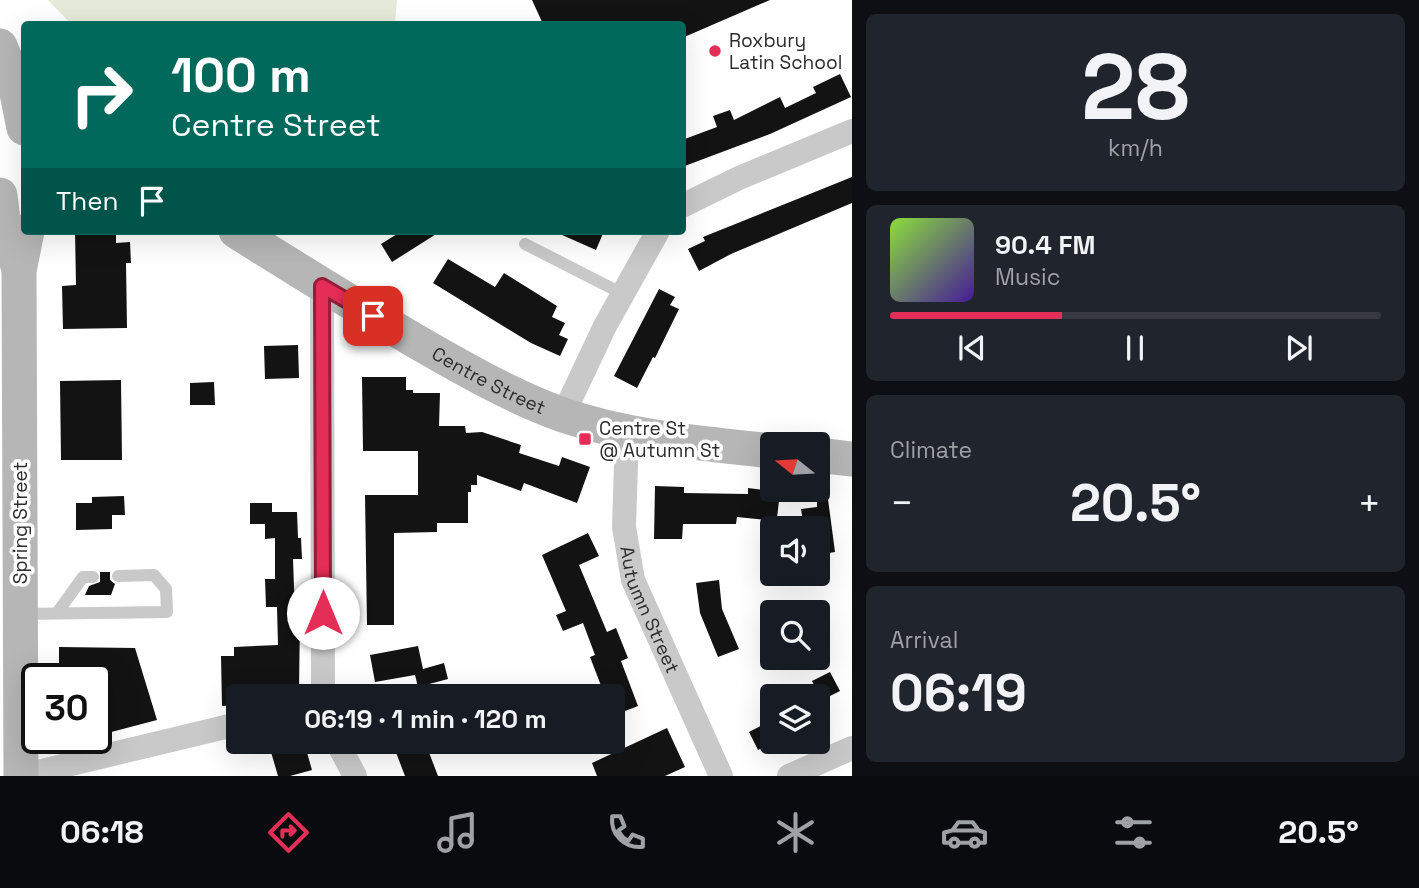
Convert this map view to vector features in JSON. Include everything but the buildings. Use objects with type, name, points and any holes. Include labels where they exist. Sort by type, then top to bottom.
[{"type":"main road","points":[[0,25],[21,49]]},
{"type":"main road","points":[[0,46],[15,83],[21,115]]},
{"type":"main road","points":[[0,139],[21,132]]},
{"type":"main road","name":"Spring Street","points":[[0,195],[3,220],[19,271]]},
{"type":"main road","name":"Spring Street","points":[[20,776],[19,271],[26,235]]},
{"type":"main road","name":"Centre Street","points":[[242,235],[322,286],[469,372],[563,415],[627,432],[760,449]]},
{"type":"main road","points":[[830,456],[852,459]]},
{"type":"street","points":[[686,204],[738,178],[852,131]]},
{"type":"street","points":[[563,415],[623,294],[656,235]]},
{"type":"street","points":[[322,286],[323,684]]},
{"type":"street","name":"Autumn Street","points":[[627,432],[624,527],[633,580],[721,776]]},
{"type":"street","points":[[20,776],[226,727]]},
{"type":"street","points":[[789,776],[852,748]]},
{"type":"street","points":[[343,754],[355,776]]},
{"type":"lane","points":[[525,244],[623,294]]},
{"type":"lane","points":[[20,614],[167,612],[166,589],[154,575],[118,576]]},
{"type":"lane","points":[[57,613],[83,577],[93,577]]},
{"type":"green space","points":[[48,0],[397,0],[395,21],[68,21]]},
{"type":"place","name":"Roxbury Latin School","points":[[715,51]]},
{"type":"place","name":"Centre St @ Autumn St","points":[[585,439]]},
{"type":"route","points":[[323,613],[322,286],[373,316]]}]
